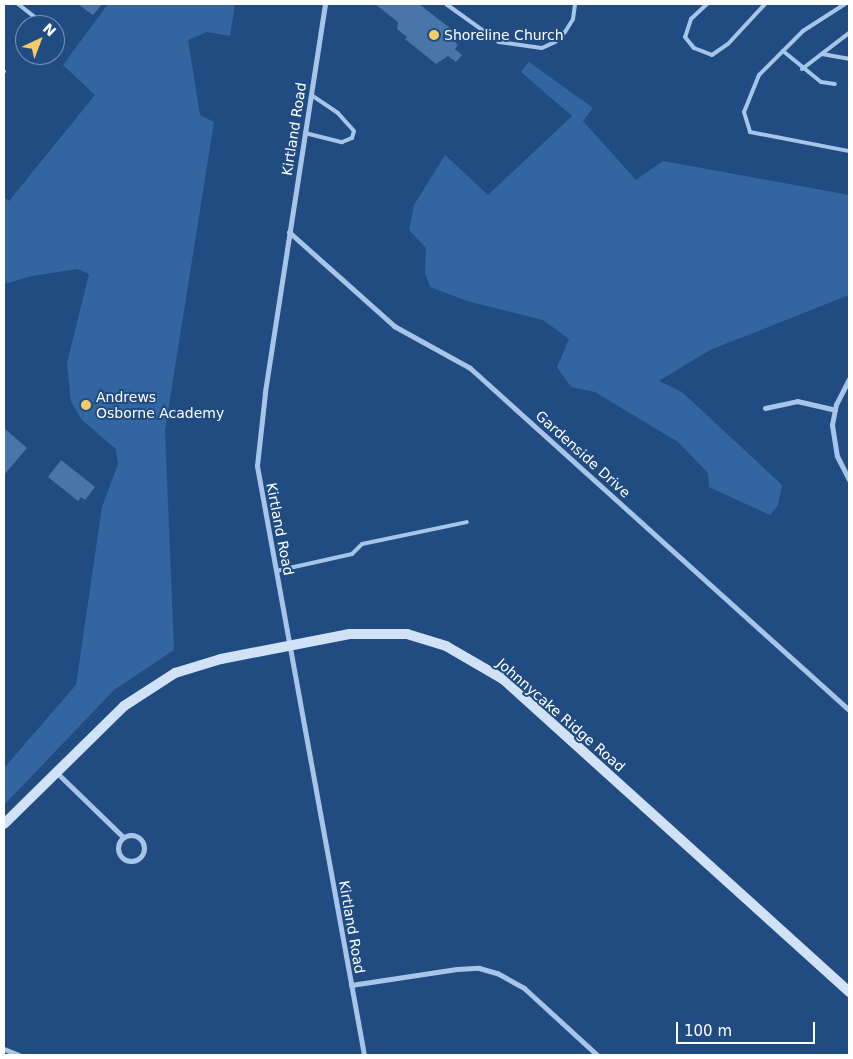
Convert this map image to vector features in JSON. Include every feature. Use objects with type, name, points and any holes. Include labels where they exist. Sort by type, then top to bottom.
[{"type":"main road","name":"Johnnycake Ridge Road","points":[[4,824],[54,771],[124,706],[175,673],[221,659],[350,634],[407,634],[475,660],[503,679],[849,992]]},
{"type":"street","name":"Kirtland Road","points":[[325,4],[289,232],[257,466],[364,1055]]},
{"type":"street","name":"Gardenside Drive","points":[[289,232],[394,326],[470,368],[849,710]]},
{"type":"street","points":[[849,379],[835,410],[833,442],[849,480]]},
{"type":"street","points":[[765,408],[798,401],[835,410]]},
{"type":"street","points":[[54,771],[123,838]]},
{"type":"street","points":[[134,836],[143,841],[145,849],[139,857],[129,861],[121,855],[118,848],[123,838],[134,836]]},
{"type":"street","points":[[351,985],[458,969],[479,968],[497,973],[524,988],[598,1055]]},
{"type":"street","points":[[4,1049],[19,1055]]},
{"type":"lane","points":[[18,4],[32,15]]},
{"type":"lane","points":[[446,4],[498,42],[542,48],[555,42],[565,32],[573,19],[575,4]]},
{"type":"lane","points":[[707,4],[691,19],[685,37],[694,48],[712,55],[728,44],[765,4]]},
{"type":"lane","points":[[845,4],[803,31],[759,75],[744,112],[750,132],[849,151]]},
{"type":"lane","points":[[802,69],[849,33]]},
{"type":"lane","points":[[783,50],[802,69],[821,82],[835,84]]},
{"type":"lane","points":[[822,54],[849,59]]},
{"type":"lane","points":[[305,132],[342,142],[352,138],[354,131],[338,113],[311,95]]},
{"type":"lane","points":[[276,571],[352,554],[362,544],[467,522]]},
{"type":"path","points":[[4,71],[9,73]]},
{"type":"shaded area","name":"Andrews Osborne Academy","points":[[108,4],[235,4],[230,36],[207,32],[188,40],[200,115],[214,122],[165,430],[174,650],[114,690],[4,805],[4,768],[76,685],[102,507],[118,464],[116,449],[82,420],[71,402],[67,363],[89,274],[78,269],[32,276],[4,284],[4,197],[9,201],[95,95],[63,65],[65,65],[65,62]]},
{"type":"shaded area","points":[[529,62],[593,108],[583,121],[636,180],[663,161],[849,195],[849,295],[710,350],[659,381],[682,392],[782,485],[778,505],[770,515],[709,487],[708,473],[678,442],[595,392],[571,387],[557,367],[569,339],[543,320],[467,301],[430,287],[425,272],[426,248],[409,230],[414,205],[445,155],[488,195],[572,116],[521,72]]},
{"type":"building","points":[[78,4],[102,4],[93,15]]},
{"type":"building","name":"Shoreline Church","points":[[375,4],[419,4],[460,36],[455,42],[458,45],[455,49],[462,55],[456,62],[448,56],[436,64],[405,39],[407,37],[397,29],[398,22]]},
{"type":"building","points":[[4,428],[27,448],[4,475]]},
{"type":"building","points":[[61,460],[95,487],[85,500],[81,497],[78,501],[48,477]]},
{"type":"place","name":"Shoreline Church","points":[[434,35]]},
{"type":"place","name":"Andrews Osborne Academy","points":[[86,405]]}]
